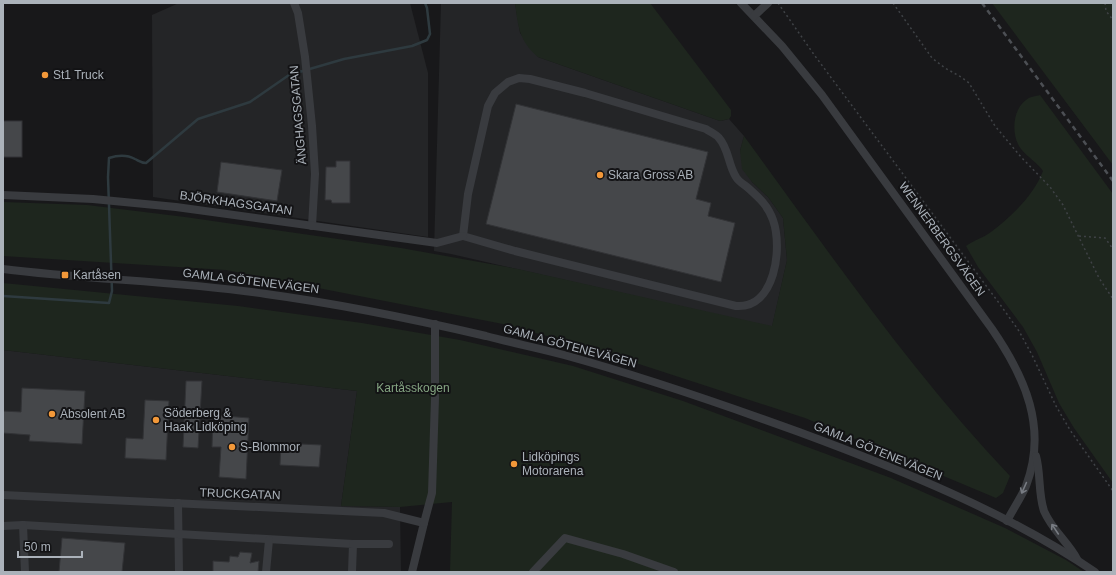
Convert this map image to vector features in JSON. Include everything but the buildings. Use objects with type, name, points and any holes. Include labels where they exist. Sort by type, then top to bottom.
[{"type":"street","name":"ÄNGHAGSGATAN","points":[[294,3],[298,13],[306,57],[312,126],[315,174],[312,226]]},
{"type":"street","name":"WENNERBERGSVÄGEN","points":[[741,3],[797,63],[822,95],[961,285],[1002,344],[1025,387],[1034,420],[1035,453],[1025,487],[1007,521]]},
{"type":"street","points":[[754,16],[768,3]]},
{"type":"street","points":[[519,78],[530,79],[585,93],[706,129],[718,138],[727,152],[736,178],[767,207],[776,231],[776,263],[774,275],[768,287],[760,297],[744,307],[522,253],[463,236],[468,194],[488,106],[495,93],[508,82],[519,78]]},
{"type":"street","name":"BJÖRKHAGSGATAN","points":[[3,195],[93,199],[176,207],[437,243],[463,236]]},
{"type":"street","name":"GAMLA GÖTENEVÄGEN","points":[[3,269],[265,293],[435,324],[563,354],[719,403],[872,460],[956,496],[1007,521],[1041,539],[1095,572]]},
{"type":"street","points":[[412,572],[432,493],[435,398],[435,324]]},
{"type":"street","points":[[1035,453],[1039,493],[1045,512],[1055,530],[1072,550],[1077,560]]},
{"type":"street","name":"TRUCKGATAN","points":[[3,496],[384,513],[424,523]]},
{"type":"street","points":[[178,503],[179,572]]},
{"type":"street","points":[[23,525],[25,572]]},
{"type":"street","points":[[3,526],[23,525],[268,540],[353,544],[390,544]]},
{"type":"street","points":[[533,572],[565,538],[623,554],[674,572]]},
{"type":"street","points":[[266,572],[268,540]]},
{"type":"street","points":[[352,572],[353,544]]},
{"type":"path","points":[[778,3],[815,56],[1019,331],[1056,406],[1070,430],[1113,491]]},
{"type":"path","points":[[893,3],[932,58],[969,83],[995,126],[1021,157],[1050,187],[1063,205],[1080,236],[1099,278],[1113,299]]},
{"type":"path","points":[[1105,3],[1106,11],[1113,20]]},
{"type":"path","points":[[1080,236],[1104,238],[1113,249]]},
{"type":"shaded area","points":[[179,3],[410,3],[428,73],[428,237],[153,197],[152,15]]},
{"type":"shaded area","points":[[441,3],[515,3],[520,33],[538,57],[720,121],[729,119],[744,136],[740,151],[752,182],[768,197],[783,218],[787,260],[772,327],[434,251]]},
{"type":"shaded area","points":[[3,350],[357,391],[341,506],[400,507],[401,572],[3,572]]},
{"type":"green space","points":[[515,3],[650,3],[731,110],[731,116],[729,119],[720,121],[538,57],[527,45],[520,33]]},
{"type":"green space","points":[[992,3],[1113,3],[1113,165]]},
{"type":"green space","points":[[1040,95],[1113,194],[1113,483],[1074,428],[1059,403],[1037,352],[1023,327],[978,267],[966,246],[988,234],[1006,220],[1028,197],[1039,180],[1043,171],[1021,149],[1014,130],[1014,123],[1021,104],[1029,98]]},
{"type":"green space","points":[[744,136],[839,267],[905,353],[974,436],[1010,476],[1003,493],[996,498],[805,418],[599,351],[508,325],[226,270],[3,256],[3,202],[87,205],[185,217],[401,248],[518,269],[772,326],[787,260],[783,218],[768,197],[752,182],[742,169],[740,151]]},
{"type":"green space","name":"Kartåsskogen","points":[[3,283],[238,306],[362,323],[460,340],[573,366],[683,401],[891,478],[1005,528],[1066,560],[1084,572],[450,572],[452,502],[400,507],[341,506],[357,391],[3,350]]},
{"type":"waterway","points":[[3,296],[109,303],[112,291],[108,177],[109,158],[125,156],[132,157],[146,163],[198,119],[250,102],[289,75],[344,59],[412,46],[427,40],[430,34],[425,3]]},
{"type":"railway","points":[[982,3],[1113,181]]},
{"type":"place","name":"St1 Truck","points":[[45,75]]},
{"type":"place","name":"Skara Gross AB","points":[[600,175]]},
{"type":"place","name":"Kartåsen","points":[[65,275]]},
{"type":"place","name":"Absolent AB","points":[[52,414]]},
{"type":"place","name":"Söderberg & Haak Lidköping","points":[[156,420]]},
{"type":"place","name":"S-Blommor","points":[[232,447]]},
{"type":"place","name":"Lidköpings Motorarena","points":[[514,464]]}]
